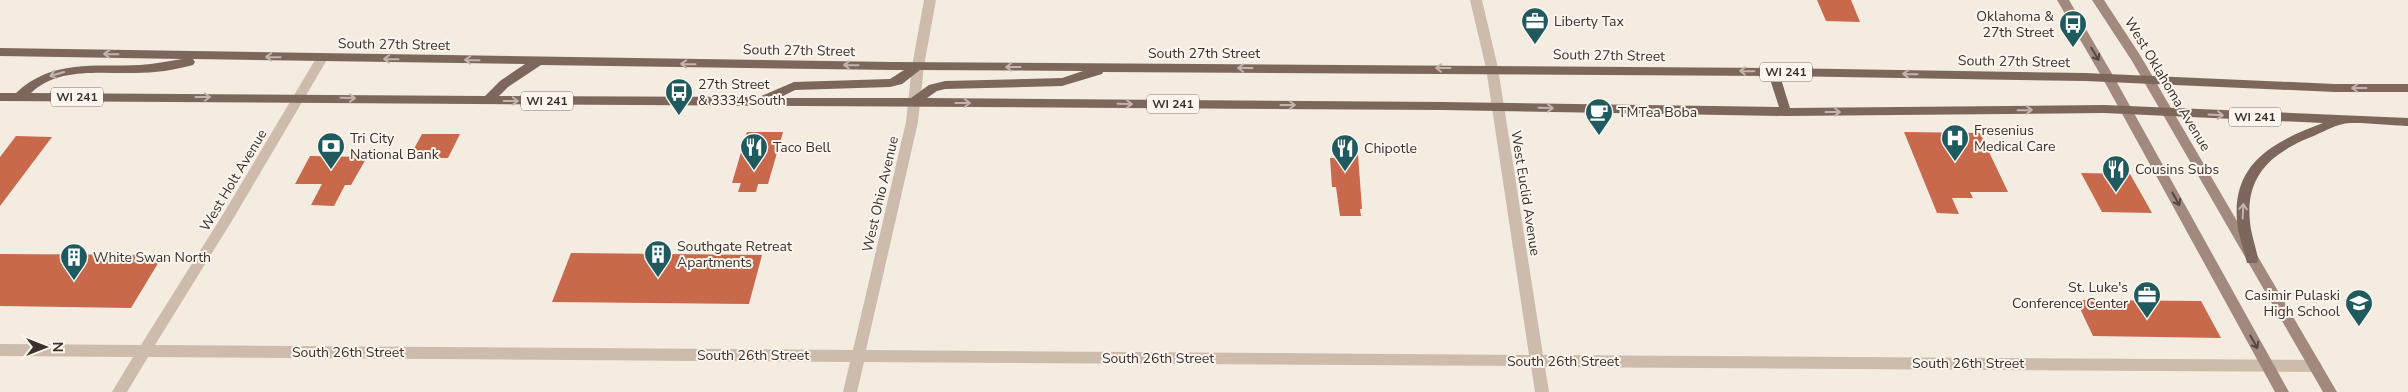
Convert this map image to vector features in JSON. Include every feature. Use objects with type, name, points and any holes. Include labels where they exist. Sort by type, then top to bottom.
[{"type":"main road","points":[[2063,0],[2110,79],[2282,392]]},
{"type":"main road","name":"West Oklahoma Avenue","points":[[2098,0],[2149,81],[2330,392]]},
{"type":"main road","name":"South 27th Street","points":[[0,53],[918,66],[1492,68],[1773,72],[2408,88]]},
{"type":"main road","points":[[19,96],[29,85],[42,78],[64,71],[137,70],[227,56]]},
{"type":"main road","points":[[488,100],[504,84],[538,61]]},
{"type":"main road","points":[[758,102],[794,86],[890,83],[898,81],[918,66]]},
{"type":"main road","points":[[914,102],[933,88],[1062,82],[1110,67]]},
{"type":"main road","points":[[1773,72],[1786,112]]},
{"type":"main road","name":"WI 241","points":[[0,97],[914,102],[1498,107],[1786,112],[2127,110],[2408,122]]},
{"type":"main road","points":[[2252,258],[2243,218],[2245,187],[2254,169],[2277,146],[2342,120]]},
{"type":"street","name":"West Ohio Avenue","points":[[850,392],[914,102],[918,66],[930,0]]},
{"type":"street","name":"West Euclid Avenue","points":[[1476,0],[1492,68],[1542,392]]},
{"type":"street","name":"West Holt Avenue","points":[[119,392],[300,98],[322,58]]},
{"type":"street","name":"South 26th Street","points":[[0,350],[2315,366]]},
{"type":"building","points":[[1817,0],[1851,0],[1860,22],[1826,21]]},
{"type":"building","name":"Taco Bell","points":[[747,132],[783,132],[768,184],[758,184],[756,192],[738,192],[741,183],[732,183]]},
{"type":"building","name":"Fresenius Medical Care","points":[[1904,132],[1980,133],[2008,192],[1970,192],[1973,198],[1952,198],[1959,214],[1937,213]]},
{"type":"building","points":[[422,134],[460,134],[448,158],[409,158]]},
{"type":"building","points":[[16,136],[52,137],[0,206],[0,157]]},
{"type":"building","name":"Chipotle","points":[[1334,141],[1357,141],[1361,216],[1340,216],[1336,187],[1332,187],[1330,158],[1335,158]]},
{"type":"building","name":"Tri City National Bank","points":[[310,156],[367,157],[351,185],[345,185],[334,206],[311,205],[322,184],[295,184]]},
{"type":"building","name":"Cousins Subs","points":[[2081,173],[2130,174],[2152,213],[2102,212]]},
{"type":"building","name":"Southgate Retreat Apartments","points":[[571,253],[762,255],[749,304],[552,302]]},
{"type":"building","name":"White Swan North","points":[[0,254],[163,255],[131,308],[0,306]]},
{"type":"building","name":"St. Luke's Conference Center","points":[[2076,300],[2201,301],[2221,338],[2093,336]]},
{"type":"place","name":"Liberty Tax","points":[[1535,45]]},
{"type":"place","name":"Oklahoma & 27th Street","points":[[2073,48]]},
{"type":"place","name":"27th Street & 3334 South","points":[[679,116]]},
{"type":"place","name":"TMTea Boba","points":[[1599,136]]},
{"type":"place","name":"Fresenius Medical Care","points":[[1955,162]]},
{"type":"place","name":"Tri City National Bank","points":[[331,170]]},
{"type":"place","name":"Taco Bell","points":[[754,171]]},
{"type":"place","name":"Chipotle","points":[[1345,172]]},
{"type":"place","name":"Cousins Subs","points":[[2116,193]]},
{"type":"place","name":"Southgate Retreat Apartments","points":[[658,278]]},
{"type":"place","name":"White Swan North","points":[[74,281]]},
{"type":"place","name":"St. Luke's Conference Center","points":[[2147,319]]},
{"type":"place","name":"Casimir Pulaski High School","points":[[2359,327]]}]
